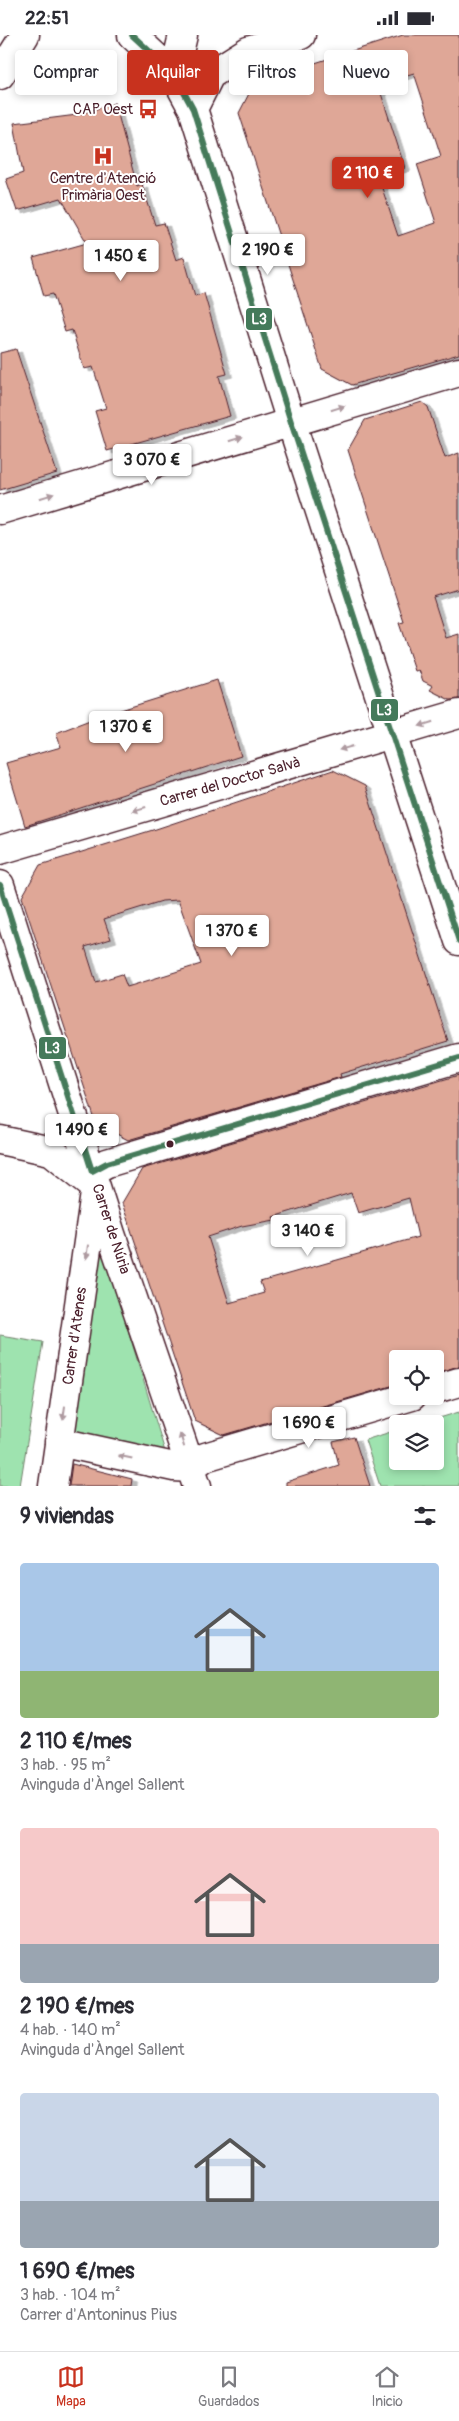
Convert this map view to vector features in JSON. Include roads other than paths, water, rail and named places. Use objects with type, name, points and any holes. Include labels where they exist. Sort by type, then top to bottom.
[{"type":"street","points":[[0,75],[25,35]]},
{"type":"street","points":[[132,35],[148,50]]},
{"type":"street","points":[[180,50],[183,35]]},
{"type":"street","points":[[193,109],[210,75],[248,51],[301,35]]},
{"type":"street","points":[[185,95],[193,109],[204,142],[291,422],[459,941]]},
{"type":"street","points":[[0,510],[459,372]]},
{"type":"street","name":"Carrer del Doctor Salvà","points":[[0,850],[459,714]]},
{"type":"street","name":"Carrer de Núria","points":[[0,885],[94,1179],[194,1477]]},
{"type":"street","points":[[0,1140],[51,1151],[94,1179],[107,1163],[459,1058]]},
{"type":"street","points":[[51,1151],[65,1143],[76,1123]]},
{"type":"street","name":"Carrer d'Atenes","points":[[53,1486],[94,1179]]},
{"type":"street","points":[[444,1386],[459,1382]]},
{"type":"street","points":[[59,1442],[174,1467],[194,1477],[205,1457],[389,1403]]},
{"type":"place","name":"CAP Oest","points":[[148,109]]},
{"type":"place","name":"Centre d'Atenció Primària Oest","points":[[103,156]]}]
